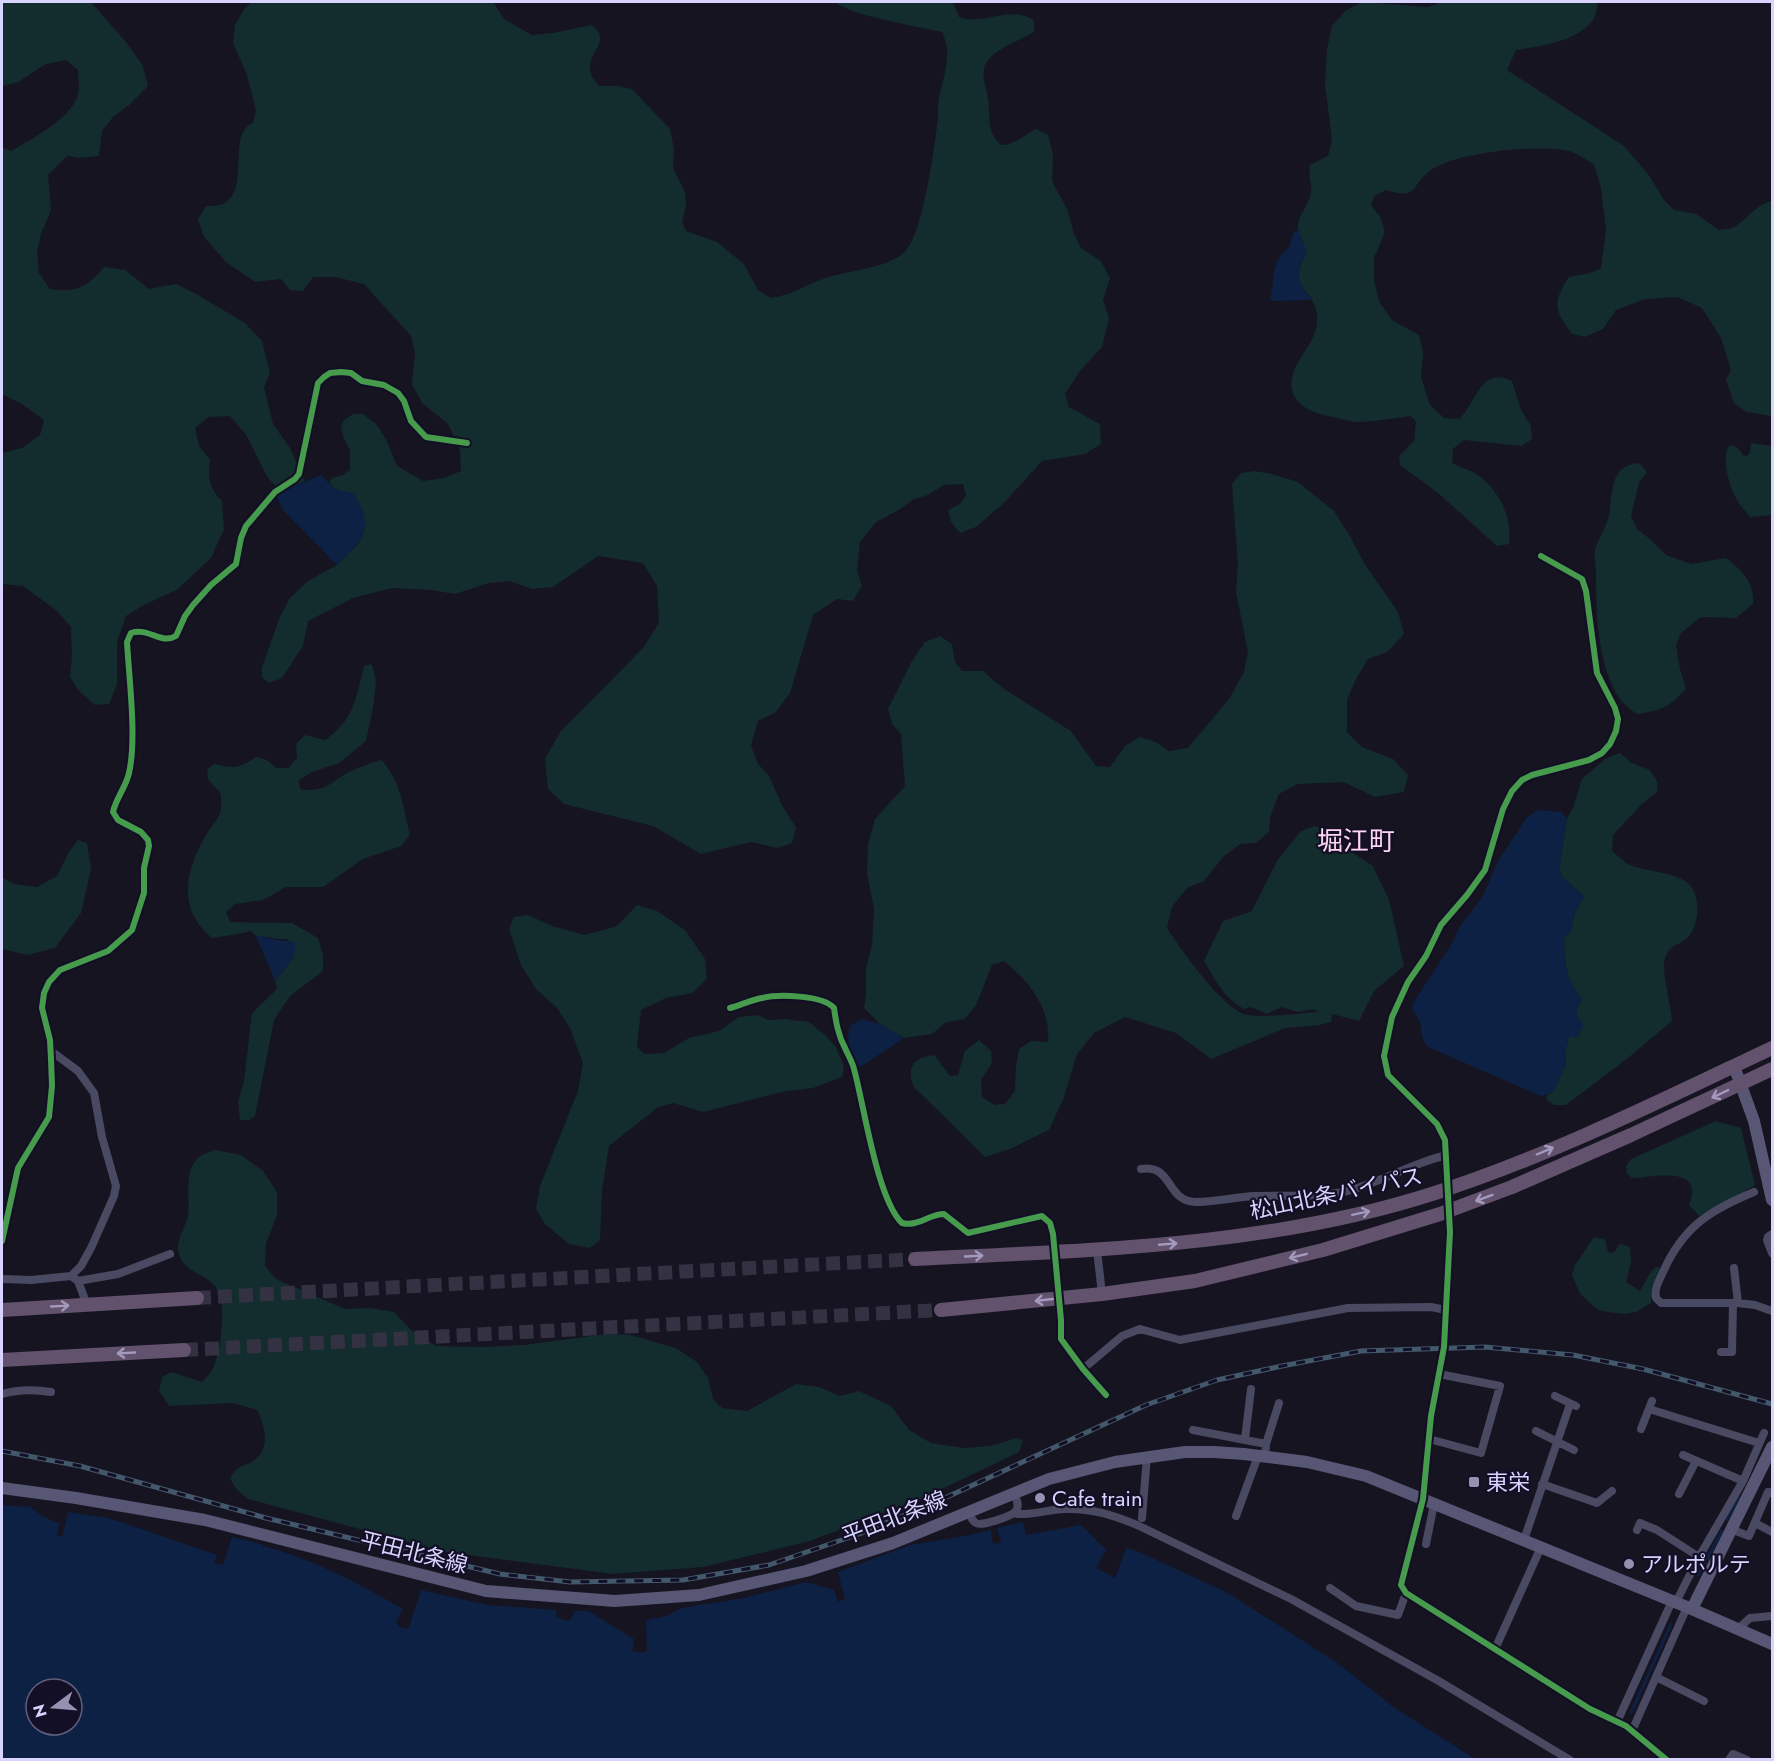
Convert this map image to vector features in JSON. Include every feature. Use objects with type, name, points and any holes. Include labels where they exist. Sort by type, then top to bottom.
[{"type":"highway","name":"松山北条バイパス","points":[[915,1259],[1098,1250],[1189,1242],[1281,1229],[1372,1210],[1434,1193],[1504,1169],[1773,1048]]},
{"type":"highway","name":"松山北条バイパス","points":[[941,1310],[1102,1294],[1195,1281],[1323,1250],[1440,1214],[1512,1187],[1773,1069]]},
{"type":"highway","points":[[2,1310],[197,1298]]},
{"type":"highway","points":[[2,1360],[184,1350]]},
{"type":"main road","points":[[1734,1066],[1754,1121],[1773,1200]]},
{"type":"main road","points":[[1682,1605],[1733,1530],[1771,1450]]},
{"type":"main road","name":"平田北条線","points":[[2,1488],[205,1520],[486,1592],[615,1601],[699,1595],[806,1570],[893,1543],[1049,1479],[1115,1462],[1147,1456],[1214,1452],[1262,1456],[1307,1462],[1366,1476],[1773,1644]]},
{"type":"street","points":[[2,1241],[18,1168],[49,1117],[52,1086],[51,1051],[42,1001],[49,982],[60,970],[95,958],[117,945],[132,930],[144,893],[144,868],[149,846],[148,840],[141,832],[118,820],[113,812],[127,781],[130,766],[132,738],[128,636],[131,633],[142,631],[165,640],[176,636],[193,605],[211,585],[236,564],[246,526],[269,498],[298,474],[318,383],[324,377],[341,372],[351,373],[362,381],[384,385],[398,393],[404,400],[411,421],[426,437],[466,443]]},
{"type":"street","points":[[1448,1167],[1445,1140],[1437,1124],[1388,1075],[1384,1056],[1392,1017],[1408,982],[1426,956],[1441,925],[1485,870],[1503,809],[1512,791],[1522,780],[1532,775],[1589,760],[1602,753],[1610,744],[1618,719],[1615,708],[1597,673],[1586,591],[1582,579],[1541,556]]},
{"type":"street","points":[[730,1008],[774,996],[823,1000],[834,1008],[837,1028],[854,1068],[869,1136],[884,1188],[895,1214],[902,1223],[913,1224],[944,1214],[968,1233],[1042,1216],[1050,1223],[1053,1234]]},
{"type":"street","points":[[51,1051],[78,1071],[94,1093],[102,1137],[116,1186],[114,1196],[91,1248],[75,1278]]},
{"type":"street","points":[[1141,1169],[1154,1168],[1160,1171],[1180,1197],[1193,1202],[1253,1196],[1344,1192],[1386,1178],[1428,1159],[1447,1155]]},
{"type":"street","points":[[1754,1192],[1728,1202],[1699,1220],[1685,1234],[1668,1260],[1655,1288],[1656,1298],[1661,1303],[1735,1303],[1755,1305],[1773,1311]]},
{"type":"street","points":[[1426,1544],[1429,1439],[1444,1347],[1450,1232]]},
{"type":"street","points":[[1773,1234],[1767,1240],[1773,1253]]},
{"type":"street","points":[[1098,1250],[1102,1294]]},
{"type":"street","points":[[2,1279],[31,1280],[118,1274],[170,1254]]},
{"type":"street","points":[[1721,1352],[1732,1352],[1735,1303],[1734,1268]]},
{"type":"street","points":[[75,1278],[87,1305]]},
{"type":"street","points":[[1083,1369],[1122,1336],[1140,1329],[1180,1340],[1348,1308],[1431,1307],[1446,1310]]},
{"type":"street","points":[[1061,1320],[1061,1340],[1106,1395]]},
{"type":"street","points":[[1429,1439],[1481,1453],[1500,1386],[1439,1374]]},
{"type":"street","points":[[2,1394],[22,1389],[51,1392]]},
{"type":"street","points":[[1245,1440],[1251,1389]]},
{"type":"street","points":[[1524,1540],[1557,1441],[1573,1405],[1555,1396]]},
{"type":"street","points":[[1236,1516],[1262,1456],[1280,1403]]},
{"type":"street","points":[[1641,1429],[1651,1405],[1759,1443]]},
{"type":"street","points":[[1193,1430],[1266,1444]]},
{"type":"street","points":[[1536,1431],[1574,1450]]},
{"type":"street","points":[[1632,1731],[1656,1677],[1699,1557],[1743,1481],[1764,1433]]},
{"type":"street","points":[[1683,1455],[1743,1481]]},
{"type":"street","points":[[1142,1518],[1147,1456]]},
{"type":"street","points":[[1679,1494],[1696,1461]]},
{"type":"street","points":[[1542,1484],[1597,1503],[1612,1491]]},
{"type":"street","points":[[1733,1530],[1749,1536],[1768,1492],[1773,1493]]},
{"type":"street","points":[[968,1511],[974,1522],[984,1525],[1014,1513],[1018,1509],[1014,1493]]},
{"type":"street","points":[[1428,1501],[1401,1585],[1407,1593],[1590,1709],[1632,1731],[1667,1760]]},
{"type":"street","points":[[1014,1513],[1020,1516],[1045,1510],[1084,1509],[1113,1515],[1291,1599],[1437,1680],[1570,1760]]},
{"type":"street","points":[[1637,1530],[1640,1523],[1657,1530],[1699,1557]]},
{"type":"street","points":[[1755,1523],[1773,1532]]},
{"type":"street","points":[[1495,1649],[1541,1547]]},
{"type":"street","points":[[1330,1588],[1356,1606],[1398,1615],[1407,1593]]},
{"type":"street","points":[[1617,1722],[1682,1605]]},
{"type":"street","points":[[1738,1629],[1750,1618],[1773,1616]]},
{"type":"street","points":[[1656,1677],[1704,1701]]},
{"type":"street","points":[[1729,1760],[1733,1754],[1747,1760]]},
{"type":"green space","points":[[2,2],[91,2],[126,42],[143,66],[148,86],[113,117],[102,131],[99,156],[81,158],[67,156],[48,175],[51,210],[41,234],[37,252],[39,273],[50,289],[67,290],[87,284],[104,267],[125,270],[149,289],[176,284],[245,323],[262,341],[270,373],[264,387],[273,424],[290,448],[305,481],[281,492],[268,478],[247,436],[230,416],[209,417],[195,428],[199,446],[210,460],[209,478],[212,487],[222,501],[224,529],[211,558],[178,589],[126,616],[117,642],[117,684],[109,704],[95,705],[79,691],[70,677],[71,627],[56,610],[23,586],[2,584],[2,453],[22,448],[40,435],[44,420],[22,404],[2,394],[2,147],[11,151],[60,119],[74,103],[79,85],[78,70],[66,60],[46,64],[18,82],[2,86]]},
{"type":"green space","points":[[252,2],[493,2],[504,19],[532,35],[591,25],[598,32],[600,39],[591,60],[592,76],[600,86],[632,89],[670,129],[674,149],[673,168],[685,192],[686,205],[682,222],[686,231],[717,242],[744,264],[758,290],[771,298],[835,275],[877,266],[896,258],[904,253],[910,244],[922,213],[938,122],[939,98],[947,61],[947,47],[942,32],[869,16],[835,2],[953,2],[959,17],[978,19],[1017,14],[1034,21],[1034,32],[1000,50],[984,67],[990,123],[993,134],[1001,145],[1015,142],[1036,129],[1048,135],[1053,154],[1052,181],[1068,211],[1073,231],[1081,248],[1101,261],[1110,278],[1103,300],[1109,318],[1102,347],[1080,371],[1065,394],[1069,407],[1100,424],[1101,444],[1085,454],[1042,461],[1004,503],[976,527],[960,533],[951,522],[948,510],[960,504],[966,495],[963,484],[944,485],[928,495],[914,499],[876,522],[860,542],[857,571],[862,586],[853,601],[837,599],[813,615],[790,693],[775,713],[758,721],[751,745],[758,764],[769,776],[782,805],[796,828],[792,843],[778,848],[751,842],[701,854],[653,826],[564,804],[548,789],[545,759],[560,732],[643,648],[659,623],[657,586],[643,563],[598,556],[553,587],[532,589],[509,581],[489,583],[455,594],[392,588],[353,598],[308,621],[303,646],[282,678],[269,683],[262,677],[262,667],[280,617],[290,598],[308,581],[337,565],[359,543],[347,493],[335,489],[329,482],[332,478],[350,470],[350,450],[341,426],[344,420],[353,414],[363,414],[376,424],[386,439],[397,466],[423,481],[444,478],[461,471],[460,450],[448,424],[422,403],[412,384],[415,353],[411,336],[364,284],[335,277],[313,277],[303,291],[290,290],[281,279],[255,282],[226,262],[204,237],[198,219],[206,206],[220,205],[230,199],[235,190],[241,139],[245,129],[253,123],[256,110],[247,75],[233,43],[235,25],[244,9]]},
{"type":"green space","points":[[1362,2],[1428,7],[1442,2],[1598,2],[1593,20],[1578,33],[1558,42],[1516,50],[1507,70],[1624,146],[1674,210],[1696,214],[1719,230],[1734,227],[1761,205],[1772,201],[1772,416],[1747,412],[1734,403],[1726,380],[1731,370],[1721,338],[1702,308],[1677,297],[1645,299],[1616,310],[1603,329],[1585,337],[1572,334],[1559,312],[1558,300],[1569,277],[1601,268],[1606,230],[1601,188],[1594,164],[1569,151],[1538,148],[1498,151],[1460,158],[1431,170],[1409,192],[1397,193],[1386,190],[1374,196],[1371,205],[1380,217],[1385,232],[1374,258],[1374,280],[1379,301],[1392,320],[1419,335],[1423,352],[1421,377],[1430,405],[1444,418],[1459,419],[1486,382],[1501,377],[1512,381],[1521,410],[1531,426],[1532,439],[1522,446],[1464,440],[1453,449],[1452,463],[1482,478],[1502,503],[1510,533],[1509,544],[1497,546],[1438,493],[1400,465],[1399,456],[1414,441],[1416,422],[1411,416],[1355,422],[1321,414],[1299,402],[1294,396],[1292,378],[1298,362],[1312,340],[1317,315],[1315,306],[1300,281],[1301,265],[1307,253],[1298,225],[1311,193],[1310,165],[1328,156],[1332,140],[1325,84],[1327,49],[1332,26],[1345,11]]},
{"type":"green space","points":[[1751,443],[1772,446],[1772,515],[1750,517],[1737,501],[1729,480],[1726,466],[1728,447],[1732,445],[1747,456],[1750,453]]},
{"type":"green space","points":[[1639,463],[1647,472],[1639,482],[1631,516],[1637,529],[1666,555],[1691,564],[1726,558],[1750,583],[1753,604],[1736,618],[1701,617],[1681,633],[1676,645],[1686,689],[1664,707],[1637,714],[1620,699],[1612,685],[1602,654],[1599,638],[1595,553],[1609,516],[1612,490],[1617,475],[1629,465]]},
{"type":"green space","points":[[1254,471],[1298,482],[1334,511],[1364,563],[1398,612],[1404,634],[1387,652],[1368,659],[1356,679],[1347,700],[1347,732],[1362,747],[1393,759],[1408,775],[1404,792],[1375,797],[1344,782],[1297,784],[1279,794],[1270,817],[1269,832],[1256,843],[1240,844],[1224,856],[1204,881],[1187,888],[1172,907],[1167,928],[1213,989],[1234,1009],[1244,1014],[1269,1016],[1319,1012],[1313,1009],[1298,1012],[1282,1007],[1267,1014],[1251,1007],[1244,1009],[1237,1005],[1216,982],[1204,961],[1223,921],[1252,911],[1277,861],[1301,831],[1315,826],[1329,833],[1337,843],[1373,866],[1389,900],[1404,966],[1374,991],[1359,1021],[1332,1014],[1331,1022],[1285,1028],[1211,1059],[1176,1033],[1125,1017],[1094,1033],[1077,1054],[1064,1097],[1049,1130],[1010,1149],[985,1157],[913,1086],[911,1068],[921,1058],[934,1055],[950,1076],[958,1075],[965,1051],[979,1040],[991,1051],[992,1063],[981,1080],[982,1097],[995,1105],[1005,1104],[1015,1091],[1019,1049],[1031,1041],[1048,1042],[1046,1018],[1030,986],[1004,961],[992,965],[976,1005],[965,1019],[946,1022],[932,1034],[904,1038],[880,1024],[864,1008],[866,969],[872,945],[874,909],[867,874],[868,845],[875,819],[905,786],[901,734],[892,724],[888,709],[912,661],[925,642],[940,636],[952,644],[955,662],[962,671],[983,671],[1004,689],[1071,731],[1096,766],[1110,767],[1125,746],[1140,737],[1156,742],[1169,751],[1188,748],[1229,699],[1244,672],[1248,652],[1236,592],[1238,564],[1232,484],[1241,473]]},
{"type":"green space","points":[[372,664],[376,681],[366,741],[339,763],[312,772],[299,780],[300,789],[324,788],[353,770],[381,760],[397,785],[410,835],[401,846],[363,859],[323,887],[286,887],[263,900],[235,904],[226,912],[230,922],[292,923],[318,938],[323,955],[323,971],[290,996],[274,1020],[255,1116],[249,1120],[240,1120],[238,1102],[244,1081],[252,1013],[277,989],[275,981],[294,957],[288,939],[256,936],[251,931],[212,938],[193,915],[189,903],[189,877],[198,850],[219,816],[221,808],[221,794],[208,779],[207,770],[214,764],[232,767],[256,757],[267,760],[276,768],[288,768],[297,758],[296,744],[305,735],[325,740],[342,724],[352,708],[364,666]]},
{"type":"green space","points":[[1620,753],[1632,763],[1650,770],[1658,783],[1657,792],[1642,804],[1613,835],[1612,851],[1633,866],[1684,880],[1694,890],[1697,904],[1696,919],[1692,932],[1685,940],[1672,947],[1665,958],[1664,971],[1672,1021],[1566,1105],[1554,1105],[1547,1100],[1547,1095],[1553,1092],[1566,1064],[1565,1051],[1582,998],[1569,978],[1565,955],[1564,939],[1570,932],[1576,910],[1584,896],[1562,877],[1559,869],[1567,818],[1573,808],[1582,779],[1605,759]]},
{"type":"green space","points":[[78,840],[87,843],[91,869],[81,913],[55,948],[27,955],[2,949],[2,877],[14,884],[37,887],[57,876]]},
{"type":"green space","points":[[637,905],[657,911],[685,930],[705,959],[707,979],[692,993],[666,998],[641,1010],[637,1047],[645,1054],[664,1053],[689,1038],[719,1031],[739,1017],[759,1015],[768,1020],[809,1022],[836,1047],[844,1067],[842,1077],[813,1088],[786,1091],[703,1112],[673,1103],[657,1108],[609,1146],[602,1191],[600,1240],[590,1248],[569,1244],[545,1224],[536,1209],[540,1186],[578,1091],[583,1063],[570,1028],[557,1008],[536,989],[521,965],[509,929],[514,917],[528,915],[552,926],[585,935],[617,926]]},
{"type":"green space","points":[[1716,1121],[1741,1128],[1755,1185],[1699,1216],[1689,1205],[1692,1192],[1690,1184],[1684,1179],[1676,1176],[1632,1178],[1627,1174],[1626,1166],[1631,1159]]},
{"type":"green space","points":[[215,1150],[241,1155],[263,1171],[277,1192],[277,1216],[266,1243],[265,1266],[276,1279],[345,1309],[371,1308],[394,1312],[411,1330],[436,1346],[525,1345],[606,1334],[630,1335],[676,1348],[697,1362],[708,1378],[713,1399],[722,1408],[747,1411],[796,1384],[819,1387],[840,1396],[859,1391],[891,1406],[909,1430],[931,1443],[964,1448],[991,1446],[1016,1438],[1023,1440],[1019,1452],[921,1499],[810,1541],[703,1567],[613,1574],[445,1552],[248,1499],[237,1490],[230,1479],[239,1467],[252,1462],[261,1454],[265,1435],[257,1410],[233,1403],[169,1406],[159,1391],[162,1377],[171,1372],[202,1382],[212,1370],[219,1349],[222,1313],[218,1291],[208,1280],[187,1267],[178,1250],[187,1220],[190,1171],[198,1158]]},
{"type":"green space","points":[[1594,1237],[1605,1239],[1608,1252],[1612,1253],[1619,1244],[1630,1247],[1631,1262],[1626,1282],[1640,1291],[1650,1273],[1659,1267],[1660,1270],[1652,1286],[1651,1303],[1636,1312],[1626,1314],[1607,1312],[1598,1310],[1580,1294],[1572,1275],[1575,1265]]},
{"type":"water","points":[[1298,230],[1307,253],[1300,266],[1300,282],[1312,300],[1270,301],[1276,265],[1289,248],[1294,231]]},
{"type":"water","points":[[321,475],[335,489],[354,494],[364,516],[364,533],[360,541],[337,565],[283,510],[277,497],[281,492]]},
{"type":"water","points":[[1538,810],[1561,812],[1567,818],[1559,869],[1562,877],[1584,896],[1576,910],[1570,932],[1564,939],[1569,978],[1582,998],[1576,1012],[1583,1025],[1578,1037],[1569,1037],[1565,1051],[1566,1064],[1553,1092],[1541,1096],[1428,1047],[1423,1039],[1420,1022],[1412,1005],[1454,940],[1459,927],[1482,898],[1498,861],[1527,817]]},
{"type":"water","points":[[256,936],[296,944],[294,957],[275,981]]},
{"type":"water","points":[[862,1019],[880,1024],[904,1038],[860,1067],[848,1038],[850,1026]]},
{"type":"water","points":[[2,1505],[30,1507],[44,1517],[59,1523],[57,1535],[62,1537],[68,1512],[109,1518],[217,1555],[214,1563],[223,1565],[232,1537],[262,1544],[335,1573],[403,1609],[396,1622],[403,1629],[409,1628],[421,1590],[488,1605],[556,1610],[557,1618],[570,1621],[575,1611],[588,1611],[634,1639],[632,1651],[642,1653],[647,1651],[646,1620],[667,1616],[681,1608],[744,1598],[806,1582],[834,1590],[838,1602],[845,1599],[838,1572],[910,1545],[991,1530],[994,1544],[1000,1543],[997,1528],[1023,1522],[1026,1535],[1081,1525],[1106,1550],[1096,1568],[1115,1578],[1126,1548],[1135,1550],[1228,1593],[1339,1664],[1392,1706],[1475,1759],[2,1759]]},
{"type":"waterway","points":[[1727,1519],[1739,1497]]},
{"type":"waterway","points":[[1698,1575],[1722,1531]]},
{"type":"waterway","points":[[1631,1713],[1671,1624]]},
{"type":"tunnel","points":[[1447,1167],[1450,1232]]},
{"type":"tunnel","points":[[1053,1234],[1061,1320]]},
{"type":"tunnel","points":[[197,1298],[915,1259]]},
{"type":"tunnel","points":[[184,1350],[941,1310]]},
{"type":"railway","points":[[2,1451],[80,1466],[266,1518],[500,1574],[570,1582],[683,1580],[769,1565],[859,1534],[934,1503],[1146,1405],[1217,1380],[1361,1351],[1485,1347],[1573,1355],[1643,1369],[1772,1404]]},
{"type":"cycle path","points":[[2,1241],[18,1168],[49,1117],[52,1086],[51,1059],[50,1040],[42,1008],[44,993],[49,982],[60,970],[108,951],[132,930],[144,893],[144,868],[149,846],[148,840],[141,832],[118,820],[113,812],[128,778],[131,759],[131,690],[127,642],[131,633],[144,632],[165,638],[176,636],[193,605],[211,585],[236,564],[246,526],[275,492],[299,474],[318,383],[330,373],[351,373],[362,381],[384,385],[398,393],[404,401],[411,421],[426,437],[467,443]]},
{"type":"cycle path","points":[[1541,556],[1582,579],[1586,591],[1597,673],[1615,708],[1618,719],[1610,744],[1602,753],[1589,760],[1532,775],[1522,780],[1512,791],[1503,809],[1485,870],[1441,925],[1426,956],[1408,982],[1392,1017],[1384,1056],[1388,1075],[1437,1124],[1445,1140],[1450,1232],[1444,1347],[1431,1416],[1423,1499],[1401,1585],[1406,1593],[1590,1709],[1626,1726],[1667,1760]]},
{"type":"cycle path","points":[[730,1008],[754,1000],[778,996],[811,998],[834,1008],[839,1033],[854,1069],[878,1173],[893,1211],[902,1223],[918,1222],[944,1214],[968,1233],[1042,1216],[1050,1223],[1053,1234],[1061,1339],[1106,1395]]},
{"type":"place","name":"東栄","points":[[1474,1482]]},
{"type":"place","name":"Cafe train","points":[[1040,1498]]},
{"type":"place","name":"アルポルテ","points":[[1629,1564]]},
{"type":"district","name":"堀江町","points":[[1356,841]]}]
